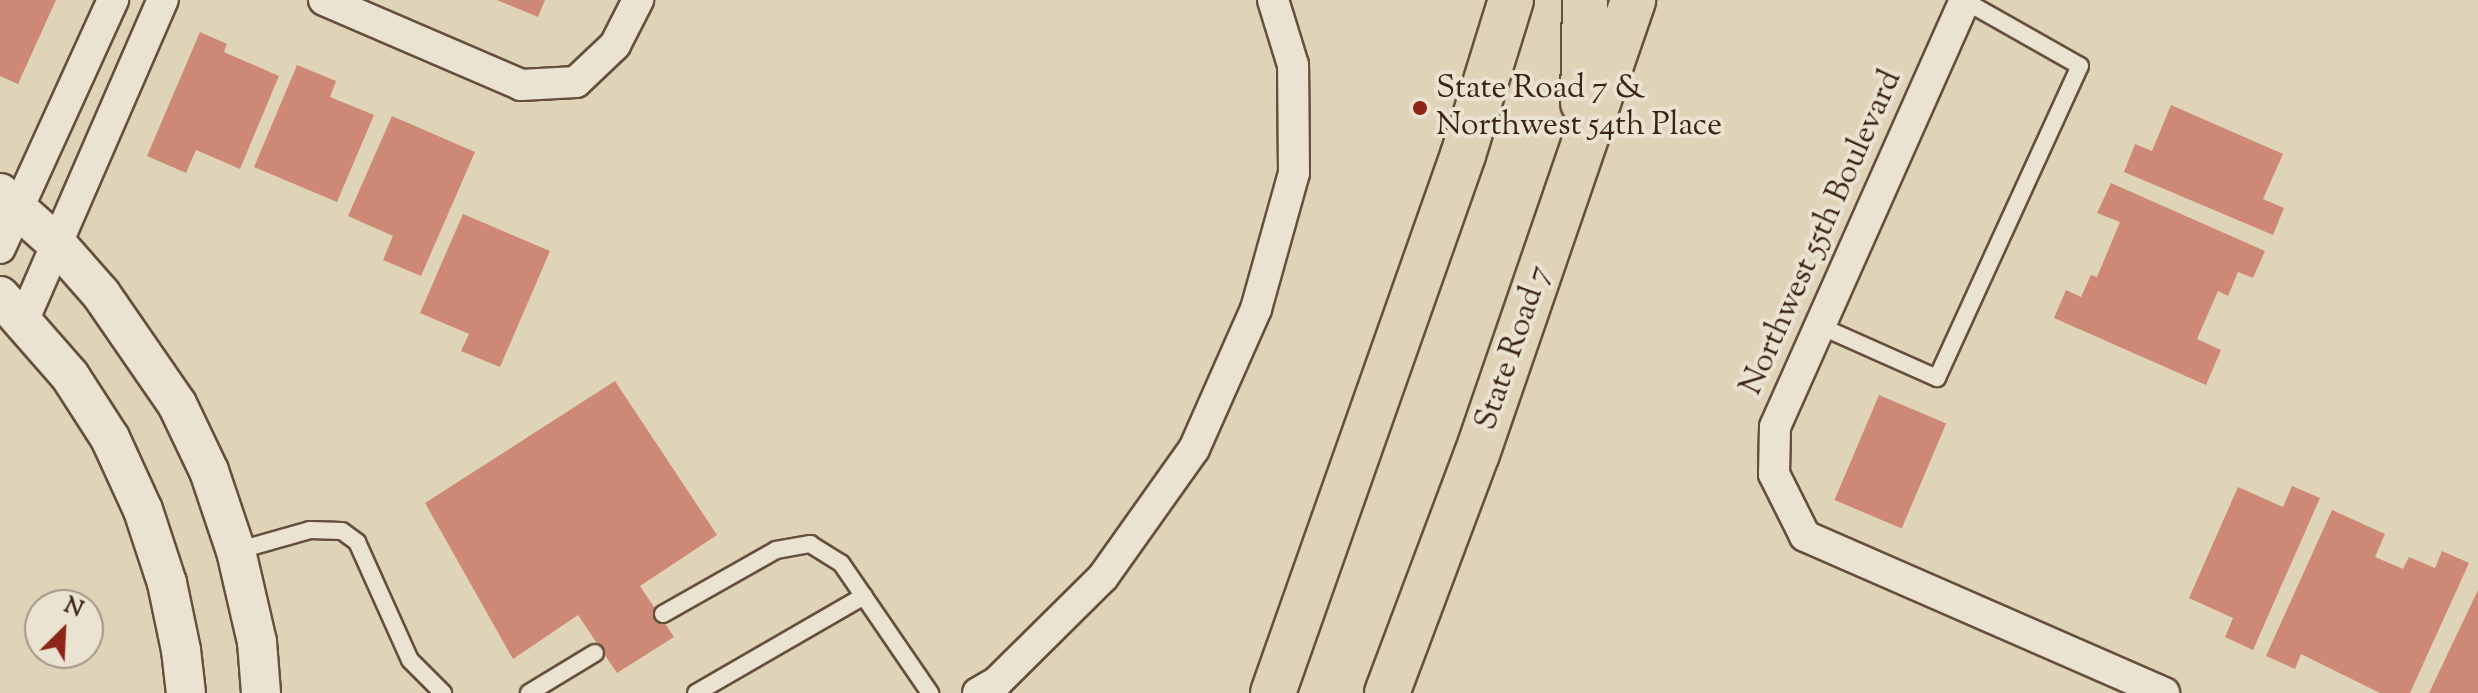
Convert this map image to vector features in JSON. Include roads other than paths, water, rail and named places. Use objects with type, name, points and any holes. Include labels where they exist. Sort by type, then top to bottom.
[{"type":"main road","points":[[1273,693],[1458,170],[1511,0]]},
{"type":"main road","points":[[1581,157],[1588,7],[1585,0]]},
{"type":"main road","name":"State Road 7","points":[[1387,693],[1477,454],[1633,0]]},
{"type":"street","points":[[0,248],[10,200],[113,0]]},
{"type":"street","points":[[163,0],[57,244],[12,307],[70,376],[110,438],[143,510],[167,583],[186,693]]},
{"type":"street","points":[[324,0],[521,85],[576,82],[615,45],[638,0]]},
{"type":"street","points":[[978,693],[997,682],[1103,577],[1194,449],[1256,309],[1294,173],[1293,65],[1273,0]]},
{"type":"street","name":"Northwest 55th Boulevard","points":[[1965,1],[1775,427],[1774,474],[1805,536],[2164,693]]},
{"type":"street","points":[[10,200],[57,244],[140,346],[177,404],[209,471],[236,551],[257,642],[261,693]]},
{"type":"lane","points":[[1820,326],[1937,378],[2080,66],[1965,1]]},
{"type":"lane","points":[[236,551],[310,530],[342,531],[357,542],[410,660],[443,693]]},
{"type":"lane","points":[[663,614],[776,550],[810,544],[841,563],[930,693]]},
{"type":"lane","points":[[696,693],[864,596]]},
{"type":"lane","points":[[529,693],[595,653]]},
{"type":"place","name":"State Road 7 & Northwest 54th Place","points":[[1420,108]]}]
